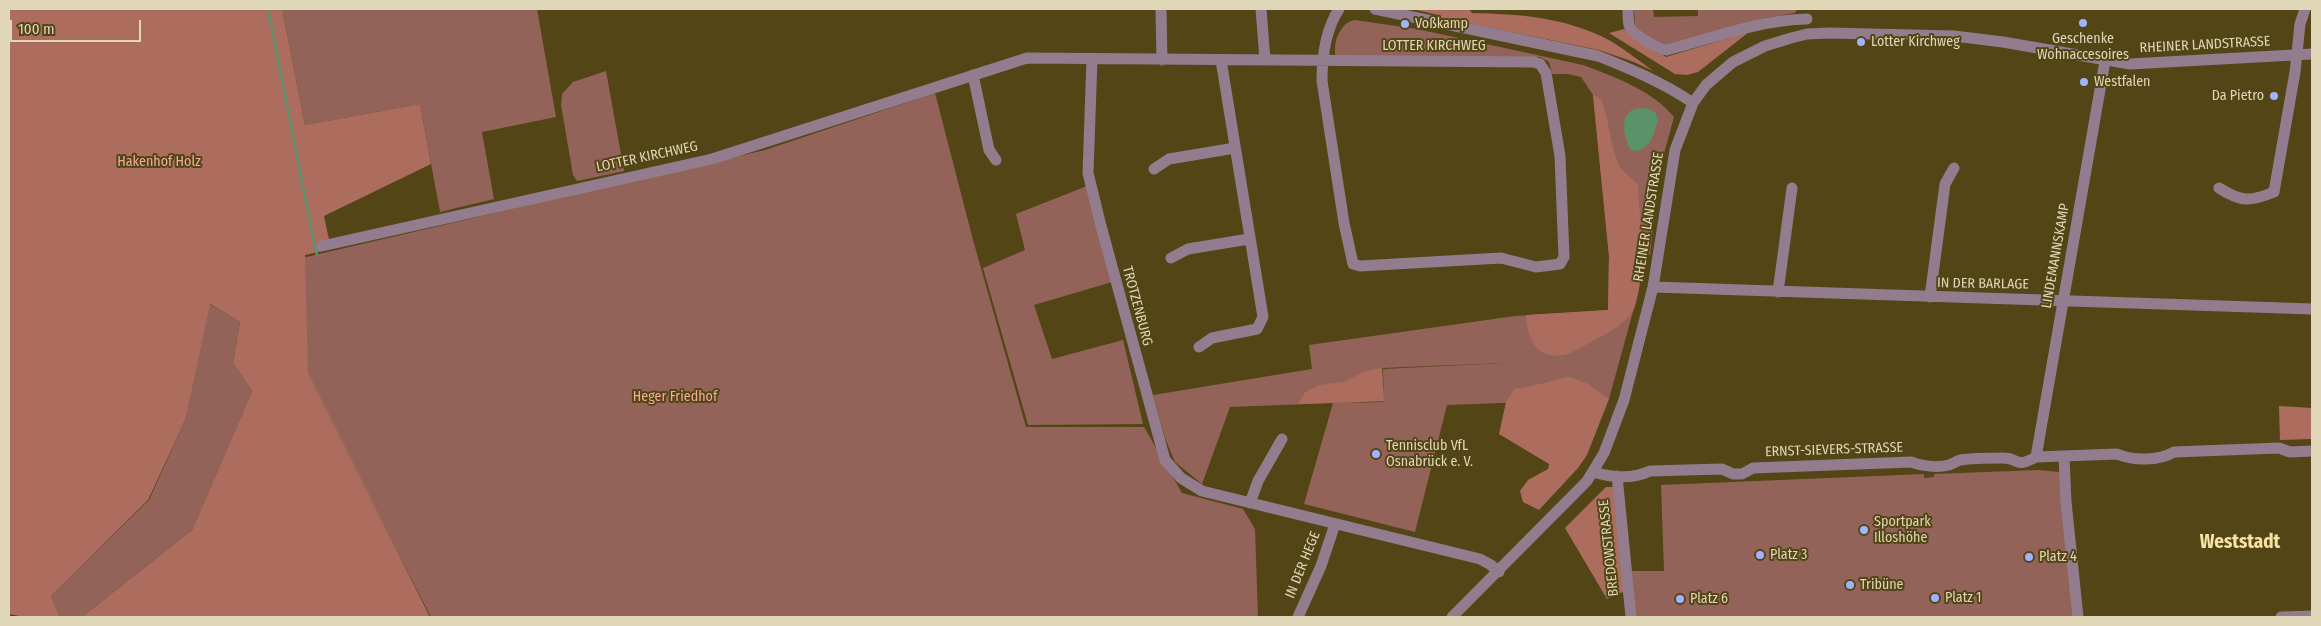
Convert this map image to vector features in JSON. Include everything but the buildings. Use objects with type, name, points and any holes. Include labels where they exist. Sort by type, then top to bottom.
[{"type":"street","points":[[1161,9],[1162,60]]},
{"type":"street","points":[[1261,9],[1264,60]]},
{"type":"street","points":[[1322,61],[1323,51],[1339,9]]},
{"type":"street","points":[[1375,9],[1598,56],[1629,68],[1680,94],[1693,103]]},
{"type":"street","points":[[1628,9],[1629,24],[1632,30],[1660,50],[1668,50],[1749,27],[1809,14],[1807,34]]},
{"type":"street","points":[[2219,188],[2238,200],[2257,199],[2274,192],[2297,55],[2300,24],[2305,9]]},
{"type":"street","name":"RHEINER LANDSTRASSE","points":[[1452,617],[1499,572],[1594,472],[1604,453],[1624,400],[1652,287],[1674,150],[1693,103],[1706,85],[1746,54],[1765,46],[1807,34],[1954,36],[2003,42],[2105,61],[2152,64],[2312,54]]},
{"type":"street","name":"LOTTER KIRCHWEG","points":[[322,246],[712,159],[1027,58],[1534,62],[1544,68],[1560,156],[1564,257],[1560,264],[1536,267],[1501,258],[1360,266],[1353,264],[1350,259],[1322,81],[1322,61]]},
{"type":"street","name":"TROTZENBURG","points":[[1092,59],[1088,173],[1165,460],[1181,478],[1202,491],[1480,559],[1499,572]]},
{"type":"street","points":[[1199,347],[1212,338],[1257,329],[1263,318],[1221,60]]},
{"type":"street","name":"LINDEMANNSKAMP","points":[[2036,457],[2105,61]]},
{"type":"street","points":[[973,75],[989,150],[996,160]]},
{"type":"street","points":[[1154,169],[1169,159],[1235,148]]},
{"type":"street","points":[[1930,297],[1945,184],[1954,168]]},
{"type":"street","points":[[1778,292],[1792,188]]},
{"type":"street","points":[[1171,258],[1188,249],[1250,239]]},
{"type":"street","name":"IN DER BARLAGE","points":[[1652,287],[2312,309]]},
{"type":"street","points":[[1250,503],[1258,481],[1282,439]]},
{"type":"street","name":"ERNST-SIEVERS-STRASSE","points":[[1594,472],[1617,476],[1642,475],[1650,471],[1722,469],[1733,474],[1742,474],[1753,468],[1911,462],[1921,466],[1929,466],[1949,465],[1958,460],[2006,458],[2018,463],[2025,463],[2036,457],[2117,454],[2127,459],[2166,457],[2174,452],[2279,448],[2290,452],[2312,451]]},
{"type":"street","points":[[2064,456],[2066,502],[2078,617]]},
{"type":"street","name":"BREDOWSTRASSE","points":[[1617,476],[1631,617]]},
{"type":"street","name":"IN DER HEGE","points":[[1298,617],[1321,566],[1335,524]]},
{"type":"street","points":[[2281,617],[2312,616]]},
{"type":"green space","name":"Hakenhof Holz","points":[[9,9],[282,9],[305,125],[420,104],[431,164],[324,216],[331,249],[305,255],[308,373],[430,617],[82,617],[192,530],[252,391],[233,363],[240,322],[210,304],[186,418],[148,500],[51,596],[60,617],[25,617],[9,614]]},
{"type":"green space","points":[[282,9],[537,9],[556,117],[482,132],[494,199],[440,212],[420,104],[305,125]]},
{"type":"green space","points":[[1412,9],[1469,9],[1472,13],[1540,18],[1573,25],[1605,38],[1653,71],[1634,62],[1599,50],[1438,17],[1438,15]]},
{"type":"green space","points":[[1634,9],[1653,9],[1654,17],[1698,16],[1698,9],[1797,9],[1795,13],[1765,18],[1660,47],[1635,30]]},
{"type":"green space","points":[[1355,20],[1417,29],[1583,65],[1644,92],[1674,117],[1660,168],[1650,254],[1642,262],[1634,308],[1609,399],[1447,405],[1415,532],[1304,504],[1333,403],[1230,407],[1202,484],[1175,462],[1165,438],[1153,395],[1312,369],[1309,345],[1515,316],[1608,310],[1609,256],[1593,95],[1581,77],[1568,74],[1552,74],[1549,62],[1540,57],[1336,57],[1335,46],[1338,34],[1350,22]],"holes":[[[1504,363],[1383,369],[1384,400],[1382,368]],[[1384,401],[1384,402],[1340,403]]]},
{"type":"green space","points":[[1624,29],[1666,57],[1749,32],[1698,72],[1687,75],[1675,74],[1609,33]]},
{"type":"green space","points":[[606,71],[624,171],[577,181],[573,175],[561,105],[562,94],[573,82]]},
{"type":"green space","name":"Heger Friedhof","points":[[935,93],[973,240],[1026,427],[1144,427],[1182,493],[1243,509],[1255,529],[1258,617],[431,617],[305,372],[302,258],[765,150]]},
{"type":"green space","points":[[1593,95],[1601,99],[1613,149],[1619,165],[1638,185],[1642,246],[1639,292],[1632,312],[1623,323],[1603,336],[1568,354],[1549,355],[1536,347],[1529,333],[1526,315],[1608,310],[1609,256]]},
{"type":"green space","points":[[1087,186],[1112,282],[1034,305],[1052,359],[1123,340],[1143,424],[1028,425],[983,268],[1025,250],[1016,214]]},
{"type":"green space","points":[[209,304],[240,322],[233,363],[252,391],[192,530],[82,617],[60,617],[51,596],[149,500],[186,418]]},
{"type":"green space","points":[[1382,368],[1384,401],[1298,404],[1305,392],[1319,385],[1343,382],[1366,371]]},
{"type":"green space","points":[[1570,377],[1588,384],[1609,399],[1587,455],[1578,468],[1539,510],[1523,502],[1520,491],[1528,480],[1548,469],[1549,464],[1499,434],[1506,402],[1514,389]]},
{"type":"green space","points":[[2279,406],[2312,408],[2312,439],[2280,440]]},
{"type":"green space","name":"Sportpark Illoshöhe","points":[[2038,470],[2060,472],[2074,617],[1636,617],[1630,571],[1664,571],[1661,485],[1924,474],[1924,478],[1934,477],[1934,474]]},
{"type":"green space","points":[[1606,487],[1615,487],[1625,591],[1607,599],[1565,528]]},
{"type":"shaded area","points":[[1647,108],[1655,112],[1658,120],[1655,131],[1647,145],[1632,151],[1625,134],[1624,122],[1626,116],[1635,109]]},
{"type":"waterway","points":[[268,9],[315,247]]},
{"type":"waterway","points":[[315,247],[317,255]]},
{"type":"place","name":"Geschenke Wohnaccesoires","points":[[2083,23]]},
{"type":"place","name":"Voßkamp","points":[[1405,24]]},
{"type":"place","name":"Lotter Kirchweg","points":[[1861,42]]},
{"type":"place","name":"Westfalen","points":[[2084,82]]},
{"type":"place","name":"Da Pietro","points":[[2274,96]]},
{"type":"place","name":"Tennisclub VfL Osnabrück e. V.","points":[[1376,454]]},
{"type":"place","name":"Sportpark Illoshöhe","points":[[1864,530]]},
{"type":"place","name":"Platz 3","points":[[1760,555]]},
{"type":"place","name":"Platz 4","points":[[2029,557]]},
{"type":"place","name":"Tribüne","points":[[1850,585]]},
{"type":"place","name":"Platz 1","points":[[1935,598]]},
{"type":"place","name":"Platz 6","points":[[1680,599]]},
{"type":"district","name":"Weststadt","points":[[2240,543]]}]
